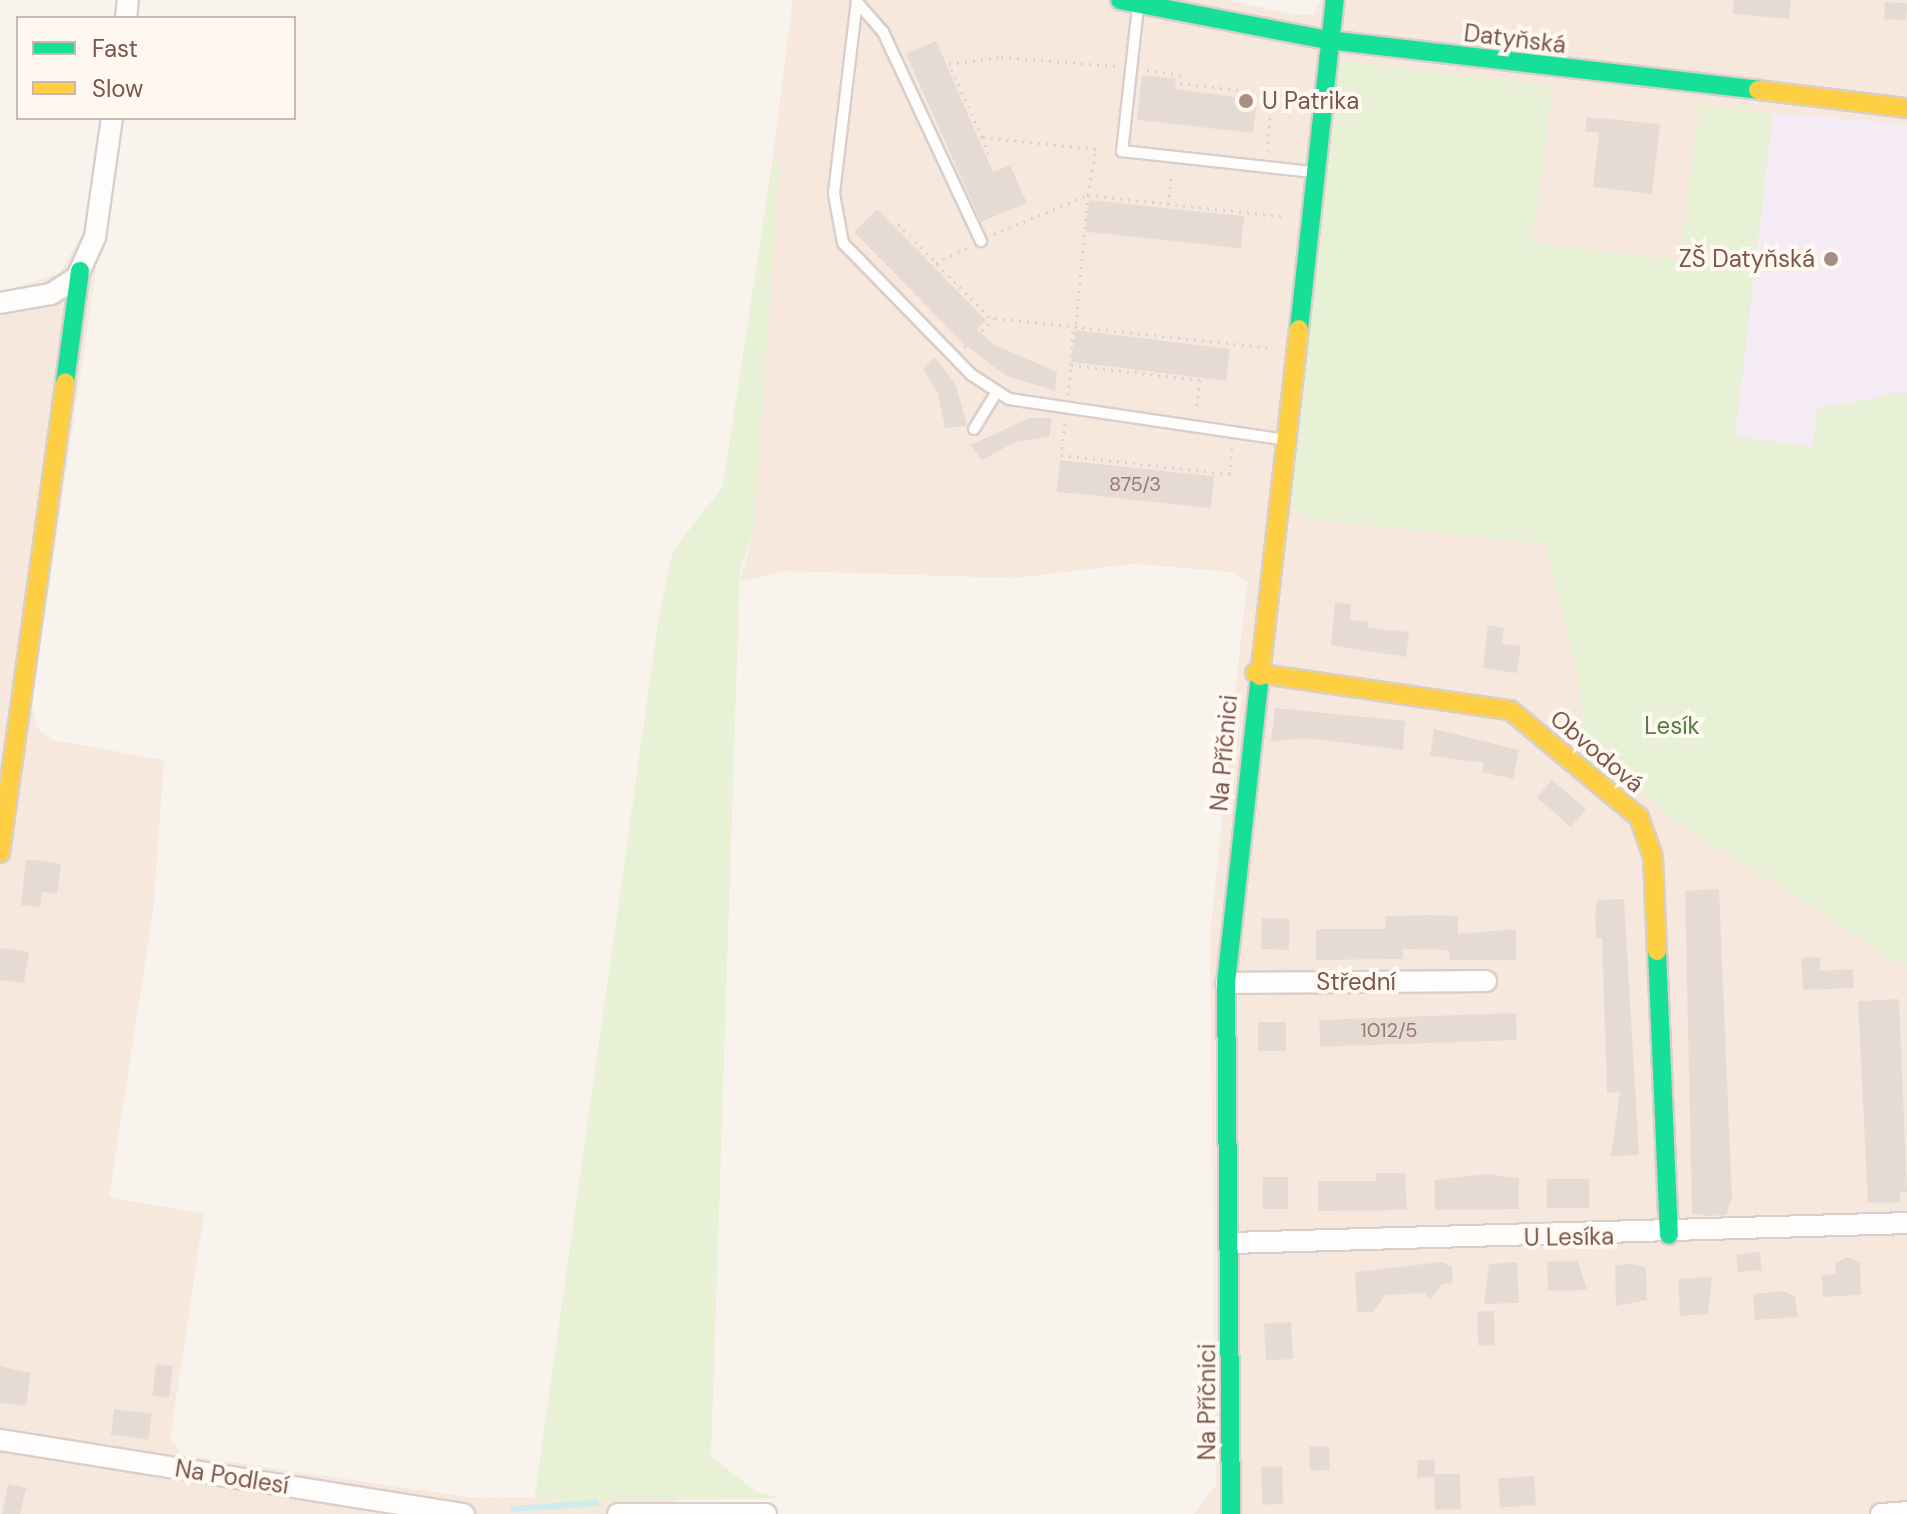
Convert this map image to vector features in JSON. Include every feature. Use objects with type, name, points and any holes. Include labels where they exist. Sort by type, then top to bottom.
[{"type":"street","name":"Datyňská","points":[[1120,0],[1328,40],[1907,108]]},
{"type":"street","name":"Na Příčnici","points":[[1231,1514],[1231,1243],[1226,983],[1255,673],[1311,172],[1335,0]]},
{"type":"street","points":[[0,853],[80,271],[95,237],[112,120]]},
{"type":"street","points":[[0,303],[51,294],[80,271]]},
{"type":"street","name":"Obvodová","points":[[1255,673],[1510,710],[1639,817],[1653,857],[1669,1235]]},
{"type":"street","name":"Střední","points":[[1226,983],[1486,981]]},
{"type":"street","name":"U Lesíka","points":[[1231,1243],[1669,1235],[1907,1223]]},
{"type":"street","name":"Na Podlesí","points":[[0,1440],[464,1514]]},
{"type":"street","points":[[1881,1514],[1907,1512]]},
{"type":"street","points":[[618,1514],[766,1514]]},
{"type":"lane","points":[[857,1],[883,32],[981,241]]},
{"type":"lane","points":[[857,1],[834,194],[843,243],[954,357],[996,393],[1066,409],[1281,439]]},
{"type":"lane","points":[[1138,4],[1122,151],[1311,172]]},
{"type":"lane","points":[[974,429],[996,393]]},
{"type":"path","points":[[990,159],[949,64],[1001,57],[1131,68],[1181,75],[1180,83],[1272,94],[1266,167]]},
{"type":"path","points":[[982,137],[1096,149],[1088,195],[1061,455],[1230,474],[1234,432]]},
{"type":"path","points":[[1168,204],[1174,157]]},
{"type":"path","points":[[936,263],[1088,195],[1306,219]]},
{"type":"path","points":[[898,224],[992,320],[1074,325],[1291,350]]},
{"type":"path","points":[[954,357],[992,320]]},
{"type":"path","points":[[1071,365],[1200,380],[1194,427]]},
{"type":"shaded area","points":[[793,0],[1227,0],[1296,15],[1314,15],[1320,0],[1907,0],[1907,1514],[1194,1514],[1216,1485],[1210,935],[1247,582],[1231,572],[1134,564],[1014,578],[787,571],[740,582],[754,531],[779,160],[771,170]]},
{"type":"shaded area","name":"ZŠ Datyňská","points":[[1773,113],[1907,124],[1907,393],[1886,393],[1813,447],[1735,437]]},
{"type":"shaded area","points":[[84,231],[101,234],[32,705],[36,727],[53,740],[164,760],[153,911],[109,1197],[204,1214],[170,1439],[183,1455],[476,1498],[677,1496],[680,1514],[0,1514],[0,292],[60,273]]},
{"type":"green space","name":"Lesík","points":[[1336,60],[1553,86],[1532,243],[1680,260],[1699,104],[1773,113],[1735,436],[1813,447],[1817,408],[1907,393],[1907,968],[1671,818],[1585,743],[1579,680],[1545,544],[1314,520],[1296,511],[1290,490]]},
{"type":"green space","points":[[780,159],[754,531],[740,569],[711,1457],[757,1492],[781,1498],[534,1502],[659,617],[673,551],[723,486],[771,170]]},
{"type":"building","points":[[1734,0],[1791,0],[1789,19],[1733,14]]},
{"type":"building","points":[[1885,2],[1907,3],[1906,20],[1884,19]]},
{"type":"building","points":[[936,41],[993,172],[1010,165],[1027,203],[981,222],[906,54]]},
{"type":"building","points":[[1142,75],[1176,79],[1175,89],[1257,100],[1253,133],[1137,120]]},
{"type":"building","points":[[1587,117],[1660,124],[1652,194],[1593,187],[1599,133],[1585,131]]},
{"type":"building","points":[[1089,200],[1244,216],[1241,248],[1086,232]]},
{"type":"building","points":[[877,209],[986,320],[977,329],[993,344],[1057,372],[1055,391],[1005,375],[965,345],[854,232]]},
{"type":"building","points":[[1075,330],[1230,349],[1226,381],[1071,362]]},
{"type":"building","points":[[935,357],[956,385],[967,426],[945,428],[938,393],[923,369]]},
{"type":"building","points":[[1030,418],[1052,418],[1049,437],[1015,442],[982,460],[970,445]]},
{"type":"building","points":[[1060,460],[1214,476],[1211,508],[1057,492]]},
{"type":"building","points":[[1335,602],[1351,604],[1350,620],[1368,622],[1368,628],[1409,632],[1406,657],[1331,645]]},
{"type":"building","points":[[1488,625],[1504,628],[1502,644],[1521,646],[1517,673],[1483,668]]},
{"type":"building","points":[[1275,708],[1405,721],[1403,750],[1305,738],[1271,742]]},
{"type":"building","points":[[1434,729],[1519,750],[1513,779],[1482,772],[1484,763],[1430,756]]},
{"type":"building","points":[[1552,780],[1586,810],[1571,827],[1537,797]]},
{"type":"building","points":[[26,859],[61,864],[57,894],[42,892],[40,907],[21,905]]},
{"type":"building","points":[[1719,889],[1732,1198],[1726,1215],[1708,1216],[1692,1213],[1685,891]]},
{"type":"building","points":[[1624,899],[1639,1155],[1611,1156],[1620,1092],[1607,1093],[1602,938],[1596,938],[1595,915],[1597,900]]},
{"type":"building","points":[[1385,916],[1458,916],[1458,934],[1516,929],[1516,960],[1449,960],[1449,950],[1403,949],[1403,959],[1316,960],[1316,929],[1385,929]]},
{"type":"building","points":[[1262,918],[1290,919],[1289,950],[1261,949]]},
{"type":"building","points":[[0,948],[29,952],[24,983],[0,980]]},
{"type":"building","points":[[1820,957],[1820,971],[1853,969],[1854,988],[1803,990],[1801,958]]},
{"type":"building","points":[[1899,999],[1907,1192],[1900,1193],[1900,1202],[1868,1203],[1858,1001]]},
{"type":"building","points":[[1516,1013],[1517,1040],[1320,1047],[1319,1020]]},
{"type":"building","points":[[1258,1022],[1286,1022],[1286,1051],[1258,1051]]},
{"type":"building","points":[[1376,1173],[1405,1173],[1407,1210],[1318,1211],[1318,1181],[1376,1181]]},
{"type":"building","points":[[1487,1174],[1519,1178],[1519,1209],[1435,1210],[1435,1180]]},
{"type":"building","points":[[1263,1177],[1288,1177],[1288,1209],[1263,1209]]},
{"type":"building","points":[[1547,1179],[1589,1179],[1589,1208],[1547,1208]]},
{"type":"building","points":[[1760,1252],[1762,1270],[1738,1272],[1736,1255]]},
{"type":"building","points":[[1847,1257],[1860,1262],[1861,1295],[1823,1297],[1822,1275],[1836,1274],[1835,1264]]},
{"type":"building","points":[[1578,1261],[1587,1290],[1548,1291],[1547,1262]]},
{"type":"building","points":[[1441,1262],[1452,1266],[1453,1283],[1442,1284],[1430,1300],[1425,1293],[1385,1295],[1373,1312],[1357,1312],[1355,1272]]},
{"type":"building","points":[[1517,1262],[1519,1303],[1484,1304],[1489,1264]]},
{"type":"building","points":[[1615,1265],[1646,1267],[1647,1300],[1616,1306]]},
{"type":"building","points":[[1712,1277],[1708,1314],[1680,1316],[1678,1279]]},
{"type":"building","points":[[1784,1291],[1795,1297],[1798,1317],[1755,1320],[1753,1294]]},
{"type":"building","points":[[1494,1311],[1495,1345],[1478,1346],[1477,1312]]},
{"type":"building","points":[[1291,1322],[1293,1359],[1266,1360],[1264,1323]]},
{"type":"building","points":[[156,1364],[173,1366],[169,1398],[152,1396]]},
{"type":"building","points":[[0,1366],[31,1373],[26,1406],[0,1403]]},
{"type":"building","points":[[114,1409],[152,1414],[149,1439],[111,1435]]},
{"type":"building","points":[[1329,1446],[1330,1470],[1310,1471],[1309,1447]]},
{"type":"building","points":[[1417,1460],[1435,1460],[1435,1474],[1460,1474],[1461,1509],[1435,1510],[1434,1477],[1417,1478]]},
{"type":"building","points":[[1282,1466],[1283,1504],[1262,1505],[1261,1467]]},
{"type":"building","points":[[1534,1476],[1536,1505],[1500,1507],[1498,1479]]},
{"type":"building","points":[[8,1484],[26,1488],[20,1514],[2,1514]]},
{"type":"waterway","points":[[513,1509],[596,1503]]},
{"type":"traffic: fast","points":[[1120,0],[1328,40],[1758,90]]},
{"type":"traffic: fast","points":[[1299,329],[1335,0]]},
{"type":"traffic: fast","points":[[65,382],[80,271]]},
{"type":"traffic: fast","points":[[1231,1514],[1226,983],[1260,676]]},
{"type":"traffic: fast","points":[[1657,951],[1669,1235]]},
{"type":"traffic: slow","points":[[1758,90],[1907,108]]},
{"type":"traffic: slow","points":[[1260,676],[1299,329]]},
{"type":"traffic: slow","points":[[0,853],[65,382]]},
{"type":"traffic: slow","points":[[1255,673],[1510,710],[1639,817],[1653,857],[1657,951]]},
{"type":"place","name":"U Patrika","points":[[1246,101]]},
{"type":"place","name":"ZŠ Datyňská","points":[[1831,259]]}]
